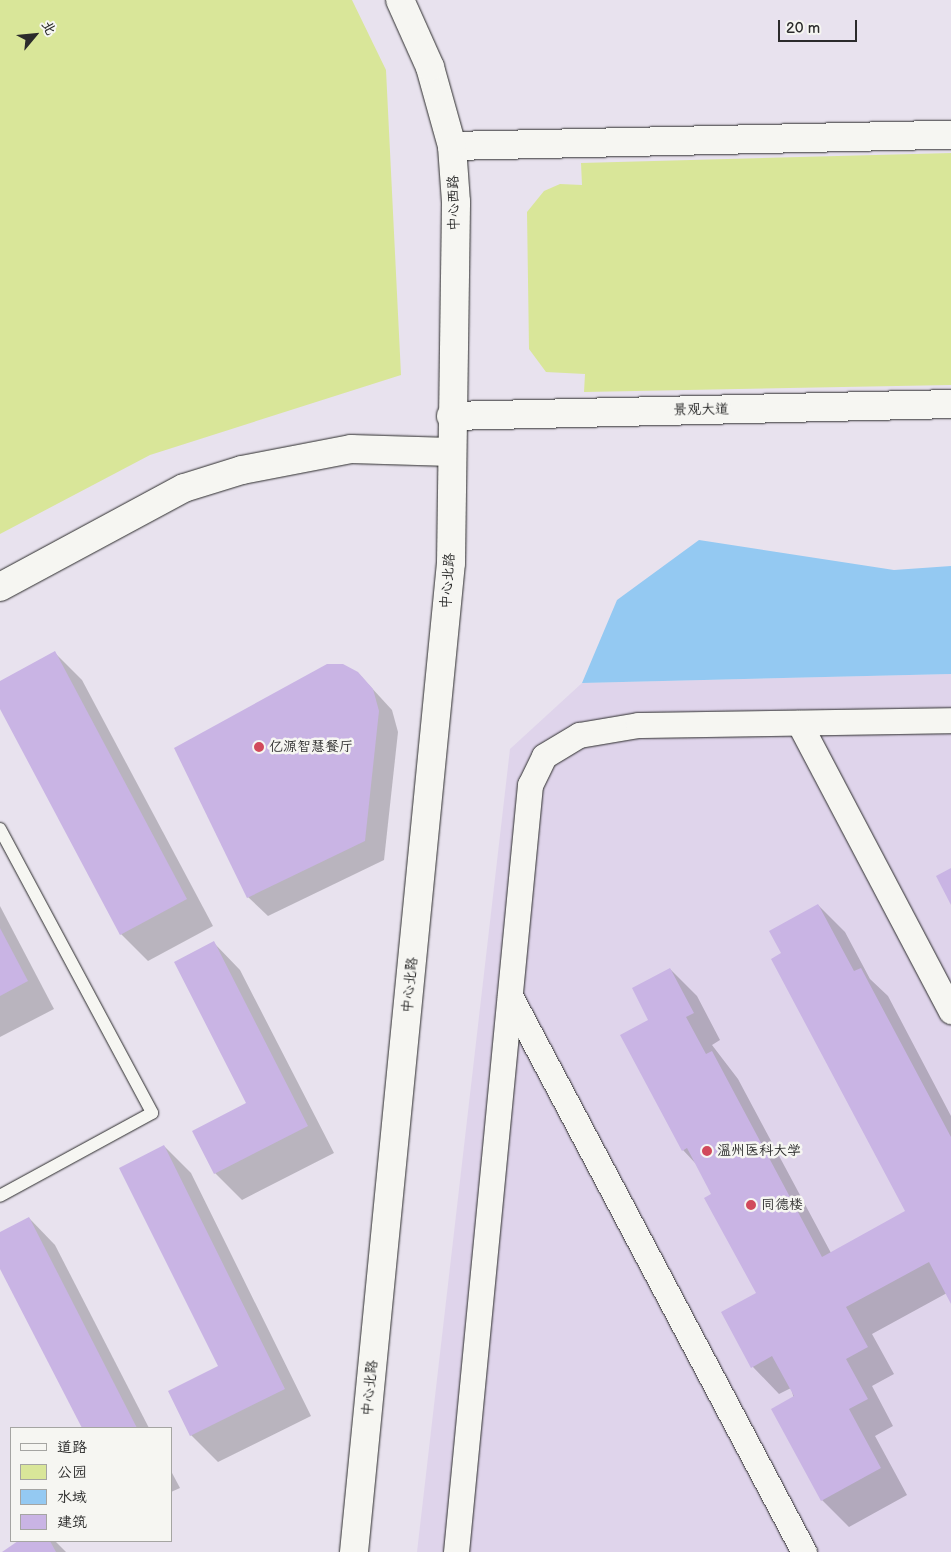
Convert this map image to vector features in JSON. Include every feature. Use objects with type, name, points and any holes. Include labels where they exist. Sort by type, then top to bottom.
[{"type":"main road","name":"中心西路","points":[[406,12],[433,76],[452,146],[456,202],[451,416]]},
{"type":"main road","points":[[452,146],[951,135]]},
{"type":"main road","name":"景观大道","points":[[451,416],[951,404]]},
{"type":"main road","name":"中心北路","points":[[354,1552],[451,563],[451,416]]},
{"type":"main road","points":[[0,587],[184,488],[242,470],[351,449],[451,452]]},
{"type":"street","points":[[456,1552],[530,785],[544,756],[579,735],[638,725],[951,720]]},
{"type":"street","points":[[799,723],[951,1011]]},
{"type":"street","points":[[510,996],[804,1552]]},
{"type":"lane","points":[[0,829],[152,1113],[0,1196]]},
{"type":"shaded area","name":"温州医科大学","points":[[951,674],[951,1552],[417,1552],[510,749],[582,683]]},
{"type":"green space","points":[[0,0],[352,0],[386,70],[401,375],[150,455],[0,534]]},
{"type":"green space","points":[[951,153],[951,385],[584,392],[585,374],[546,372],[529,349],[527,212],[544,191],[560,184],[582,185],[581,163]]},
{"type":"water","points":[[699,540],[894,570],[951,566],[951,674],[582,683],[617,600]]},
{"type":"building","points":[[55,651],[187,899],[120,935],[0,709],[0,681]]},
{"type":"building","points":[[327,664],[343,664],[358,672],[373,689],[379,711],[365,841],[247,898],[174,748]]},
{"type":"building","points":[[951,868],[951,905],[936,876]]},
{"type":"building","name":"同德楼","points":[[818,904],[854,971],[861,968],[951,1137],[951,1304],[929,1262],[846,1307],[868,1347],[846,1359],[868,1399],[849,1409],[881,1468],[821,1501],[771,1409],[794,1396],[772,1356],[751,1368],[721,1312],[756,1293],[704,1198],[711,1194],[687,1148],[682,1151],[620,1035],[648,1020],[632,988],[670,968],[694,1013],[686,1017],[706,1054],[712,1051],[822,1257],[905,1211],[771,959],[781,953],[769,931]]},
{"type":"building","points":[[0,928],[28,981],[0,996]]},
{"type":"building","points":[[214,941],[308,1126],[214,1174],[192,1131],[246,1103],[174,962]]},
{"type":"building","points":[[164,1145],[285,1389],[190,1436],[168,1391],[218,1366],[119,1168]]},
{"type":"building","points":[[29,1217],[136,1427],[81,1427],[0,1269],[0,1232]]},
{"type":"building","points":[[17,1542],[51,1542],[56,1552],[2,1552]]},
{"type":"place","name":"亿源智慧餐厅","points":[[259,747]]},
{"type":"place","name":"温州医科大学","points":[[707,1151]]},
{"type":"place","name":"同德楼","points":[[751,1205]]}]
